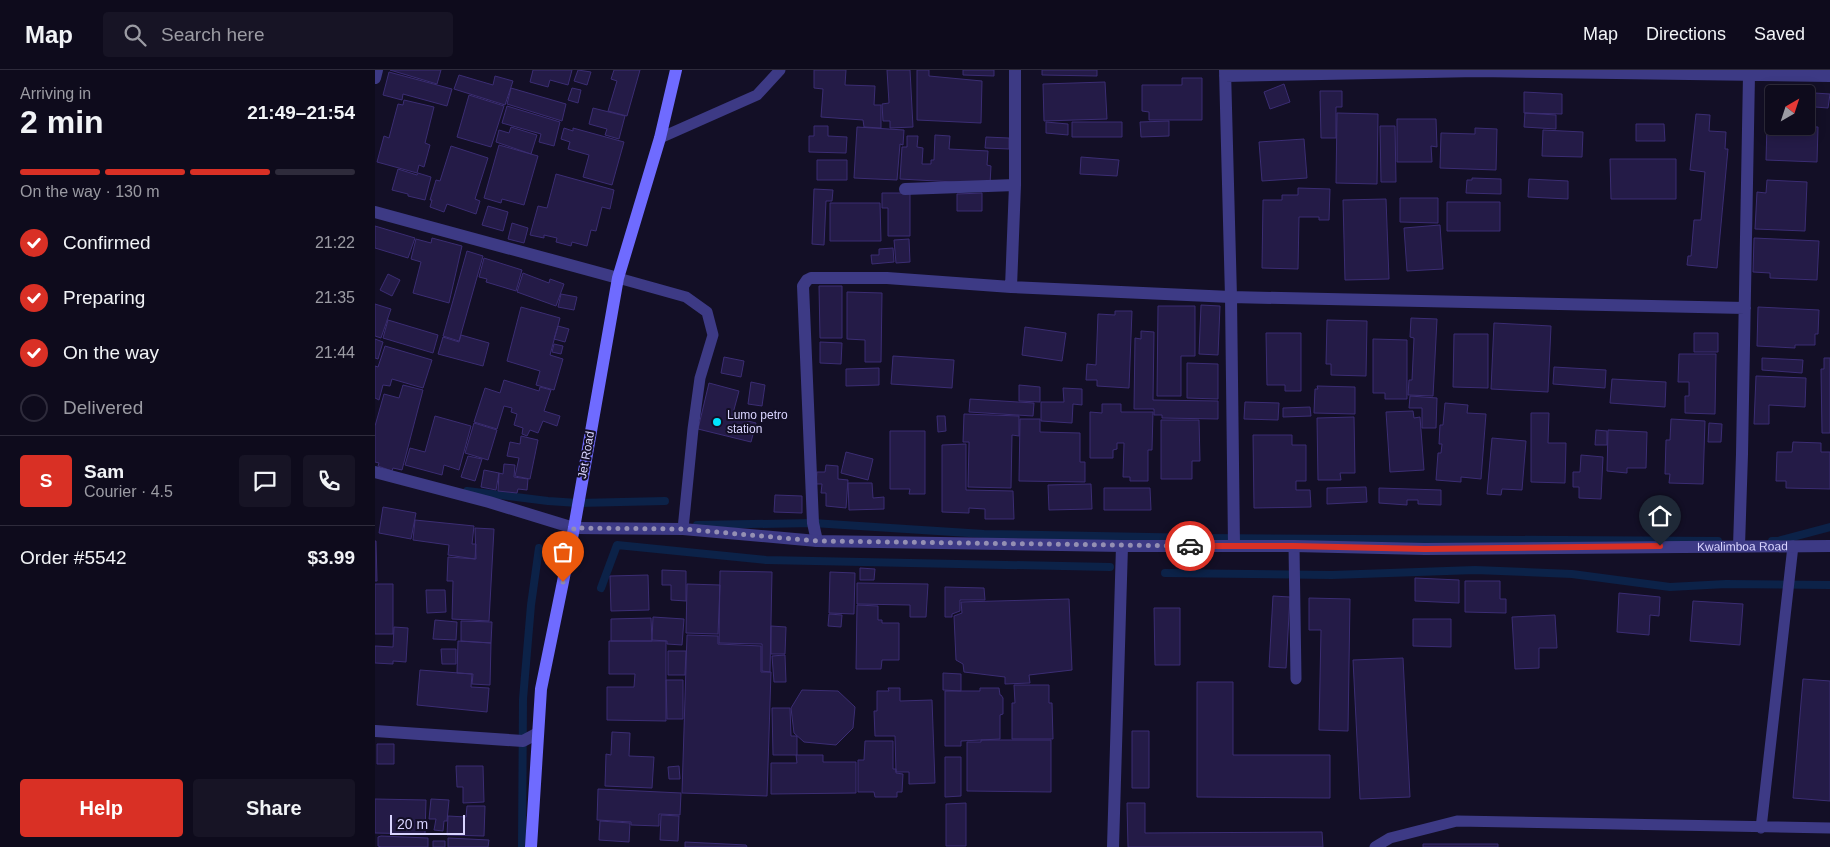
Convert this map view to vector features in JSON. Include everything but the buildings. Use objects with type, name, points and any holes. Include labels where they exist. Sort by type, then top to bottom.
[{"type":"main road","name":"Jet Road","points":[[531,847],[541,689],[574,528],[618,278],[660,138],[676,70]]},
{"type":"street","points":[[375,78],[377,70]]},
{"type":"street","points":[[1011,287],[1015,185],[1015,70]]},
{"type":"street","points":[[1234,546],[1231,297],[1225,73],[1478,71],[1830,76]]},
{"type":"street","points":[[1739,546],[1749,75]]},
{"type":"street","points":[[905,189],[1015,185]]},
{"type":"street","points":[[375,212],[618,278]]},
{"type":"street","points":[[817,541],[813,524],[804,283],[811,278],[887,278],[1011,287],[1231,297],[1745,308]]},
{"type":"street","name":"Kwalimboa Road","points":[[375,472],[489,502],[574,528],[683,529],[817,541],[1425,549],[1830,546]]},
{"type":"street","points":[[1113,847],[1122,546]]},
{"type":"street","points":[[375,731],[523,741],[538,733]]},
{"type":"lane","points":[[660,138],[757,95],[780,70]]},
{"type":"lane","points":[[618,278],[686,297],[707,312],[713,335],[700,378],[683,529]]},
{"type":"lane","points":[[1294,546],[1296,679]]},
{"type":"lane","points":[[1761,828],[1793,546]]},
{"type":"lane","points":[[1375,847],[1390,838],[1457,820],[1830,828]]},
{"type":"waterway","points":[[467,491],[578,503],[665,501]]},
{"type":"waterway","points":[[697,525],[813,523],[984,534],[1203,538],[1718,541]]},
{"type":"waterway","points":[[1772,541],[1830,527]]},
{"type":"waterway","points":[[601,588],[617,545],[766,560],[1110,567]]},
{"type":"waterway","points":[[522,847],[523,699],[531,605],[539,548]]},
{"type":"waterway","points":[[1165,573],[1332,575],[1475,570],[1572,574],[1670,587],[1726,584],[1830,585]]},
{"type":"way so far","points":[[563,582],[574,528],[683,529],[817,541],[1190,546]]},
{"type":"place","name":"Lumo petro station","points":[[717,422]]},
{"type":"route","points":[[1190,546],[1425,549],[1660,546]]}]
